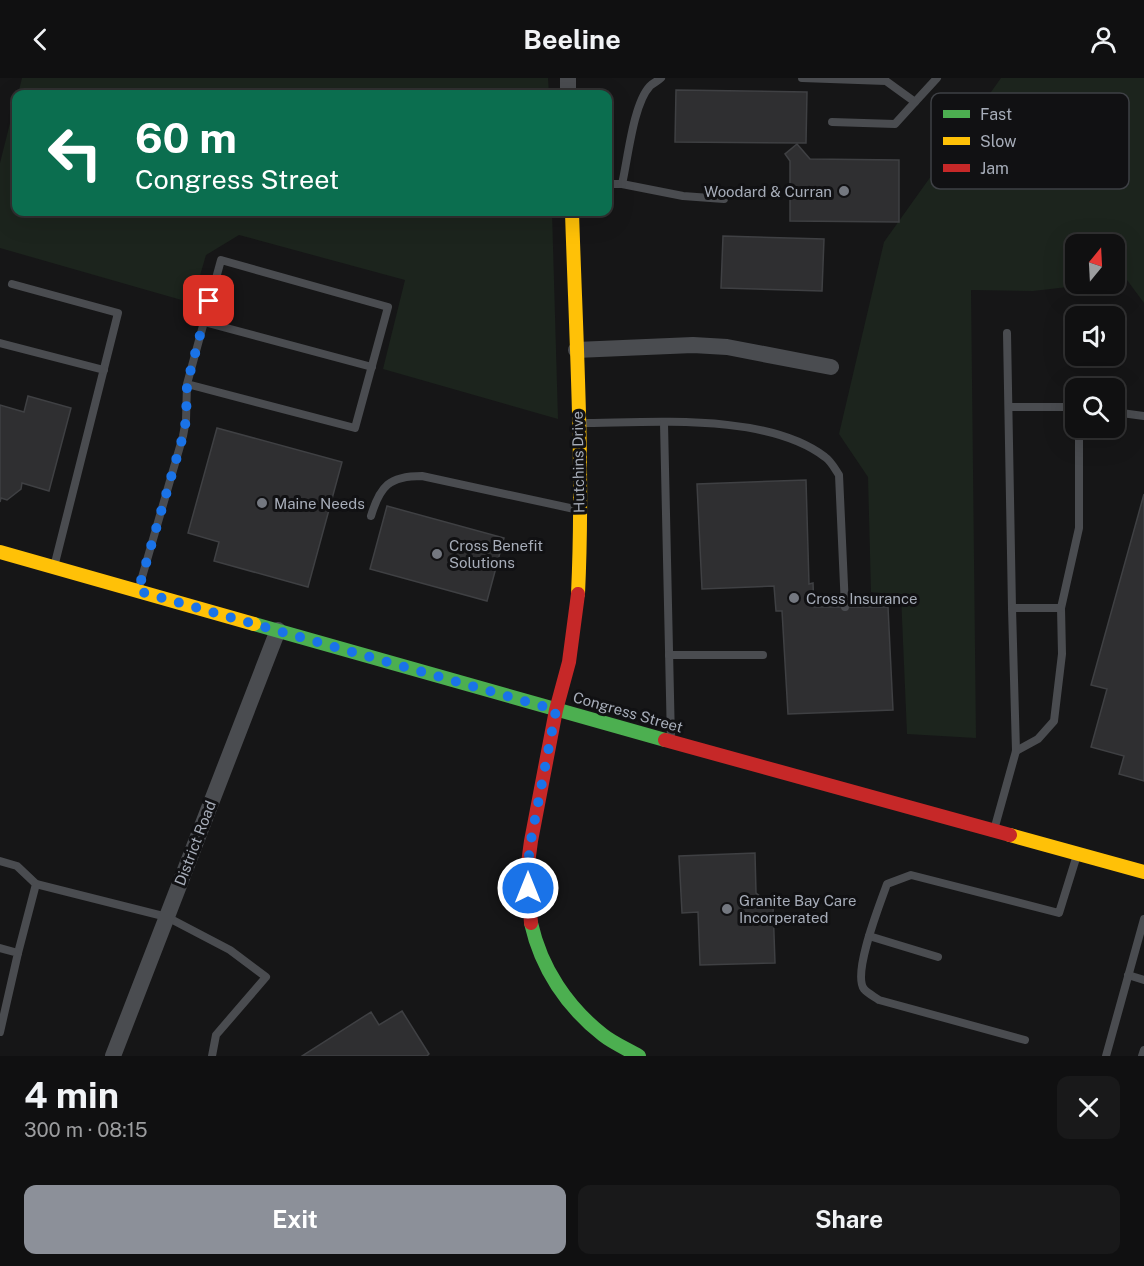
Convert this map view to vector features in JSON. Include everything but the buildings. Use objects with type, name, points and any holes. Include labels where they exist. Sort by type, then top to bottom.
[{"type":"main road","name":"Hutchins Drive","points":[[572,216],[580,553],[578,600],[569,662],[556,710],[531,840],[527,871],[531,922],[536,944],[560,991],[576,1011],[604,1036],[639,1056]]},
{"type":"main road","name":"Congress Street","points":[[0,552],[556,710],[1144,872]]},
{"type":"street","points":[[576,350],[693,345],[728,347],[831,367]]},
{"type":"street","name":"District Road","points":[[113,1056],[278,630]]},
{"type":"lane","points":[[622,184],[634,123],[642,98],[650,86],[661,78]]},
{"type":"lane","points":[[801,78],[886,81],[915,102]]},
{"type":"lane","points":[[832,122],[895,124],[937,78]]},
{"type":"lane","points":[[612,184],[683,196],[724,199]]},
{"type":"lane","points":[[138,591],[183,436],[187,384],[221,260],[388,307],[356,428],[187,384]]},
{"type":"lane","points":[[12,284],[118,313],[54,567]]},
{"type":"lane","points":[[204,322],[372,367]]},
{"type":"lane","points":[[994,831],[1016,751],[1007,333]]},
{"type":"lane","points":[[0,343],[104,370]]},
{"type":"lane","points":[[1010,407],[1065,407]]},
{"type":"lane","points":[[1125,413],[1144,416]]},
{"type":"lane","points":[[578,423],[704,422],[744,427],[802,443],[827,458],[839,475],[845,607]]},
{"type":"lane","points":[[664,423],[671,741]]},
{"type":"lane","points":[[1016,751],[1038,739],[1054,721],[1062,654],[1061,608],[1079,528],[1079,438]]},
{"type":"lane","points":[[371,516],[377,495],[387,484],[405,476],[422,476],[579,510]]},
{"type":"lane","points":[[1012,608],[1061,608]]},
{"type":"lane","points":[[669,655],[763,655]]},
{"type":"lane","points":[[1025,1040],[879,1000],[864,989],[860,977],[869,936],[887,884],[911,875],[1059,913],[1078,854]]},
{"type":"lane","points":[[0,861],[17,866],[36,884],[166,917],[230,950],[266,977],[216,1035],[212,1056]]},
{"type":"lane","points":[[0,1032],[36,884]]},
{"type":"lane","points":[[1106,1056],[1144,919]]},
{"type":"lane","points":[[869,936],[938,957]]},
{"type":"lane","points":[[0,948],[18,953]]},
{"type":"lane","points":[[1128,975],[1144,980]]},
{"type":"lane","points":[[1142,1056],[1144,1050]]},
{"type":"shaded area","points":[[22,78],[548,78],[549,90],[19,90]]},
{"type":"shaded area","points":[[1001,78],[1144,78],[1144,303],[1125,280],[1125,234],[1065,234],[1065,287],[1033,291],[971,290],[976,738],[907,734],[901,595],[871,592],[868,477],[839,434],[884,242],[931,176],[931,189],[1129,189],[1129,93],[990,93]]},
{"type":"shaded area","points":[[12,115],[12,216],[552,216],[558,419],[383,369],[405,280],[239,235],[206,255],[192,303],[0,248],[0,163]]},
{"type":"traffic: fast","points":[[254,624],[665,740]]},
{"type":"traffic: fast","points":[[531,923],[541,956],[567,999],[603,1035],[639,1056]]},
{"type":"traffic: slow","points":[[572,216],[580,451],[578,594]]},
{"type":"traffic: slow","points":[[0,552],[254,624]]},
{"type":"traffic: slow","points":[[1010,835],[1144,872]]},
{"type":"traffic: jam","points":[[531,923],[527,871],[531,841],[556,710],[569,662],[578,594]]},
{"type":"traffic: jam","points":[[665,740],[1010,835]]},
{"type":"place","name":"Woodard & Curran","points":[[844,191]]},
{"type":"place","name":"Maine Needs","points":[[262,503]]},
{"type":"place","name":"Cross Benefit Solutions","points":[[437,554]]},
{"type":"place","name":"Cross Insurance","points":[[794,598]]},
{"type":"place","name":"Granite Bay Care Incorperated","points":[[727,909]]},
{"type":"route","points":[[209,301],[187,384],[183,436],[138,591],[556,710],[531,840],[527,871],[528,888]]}]
